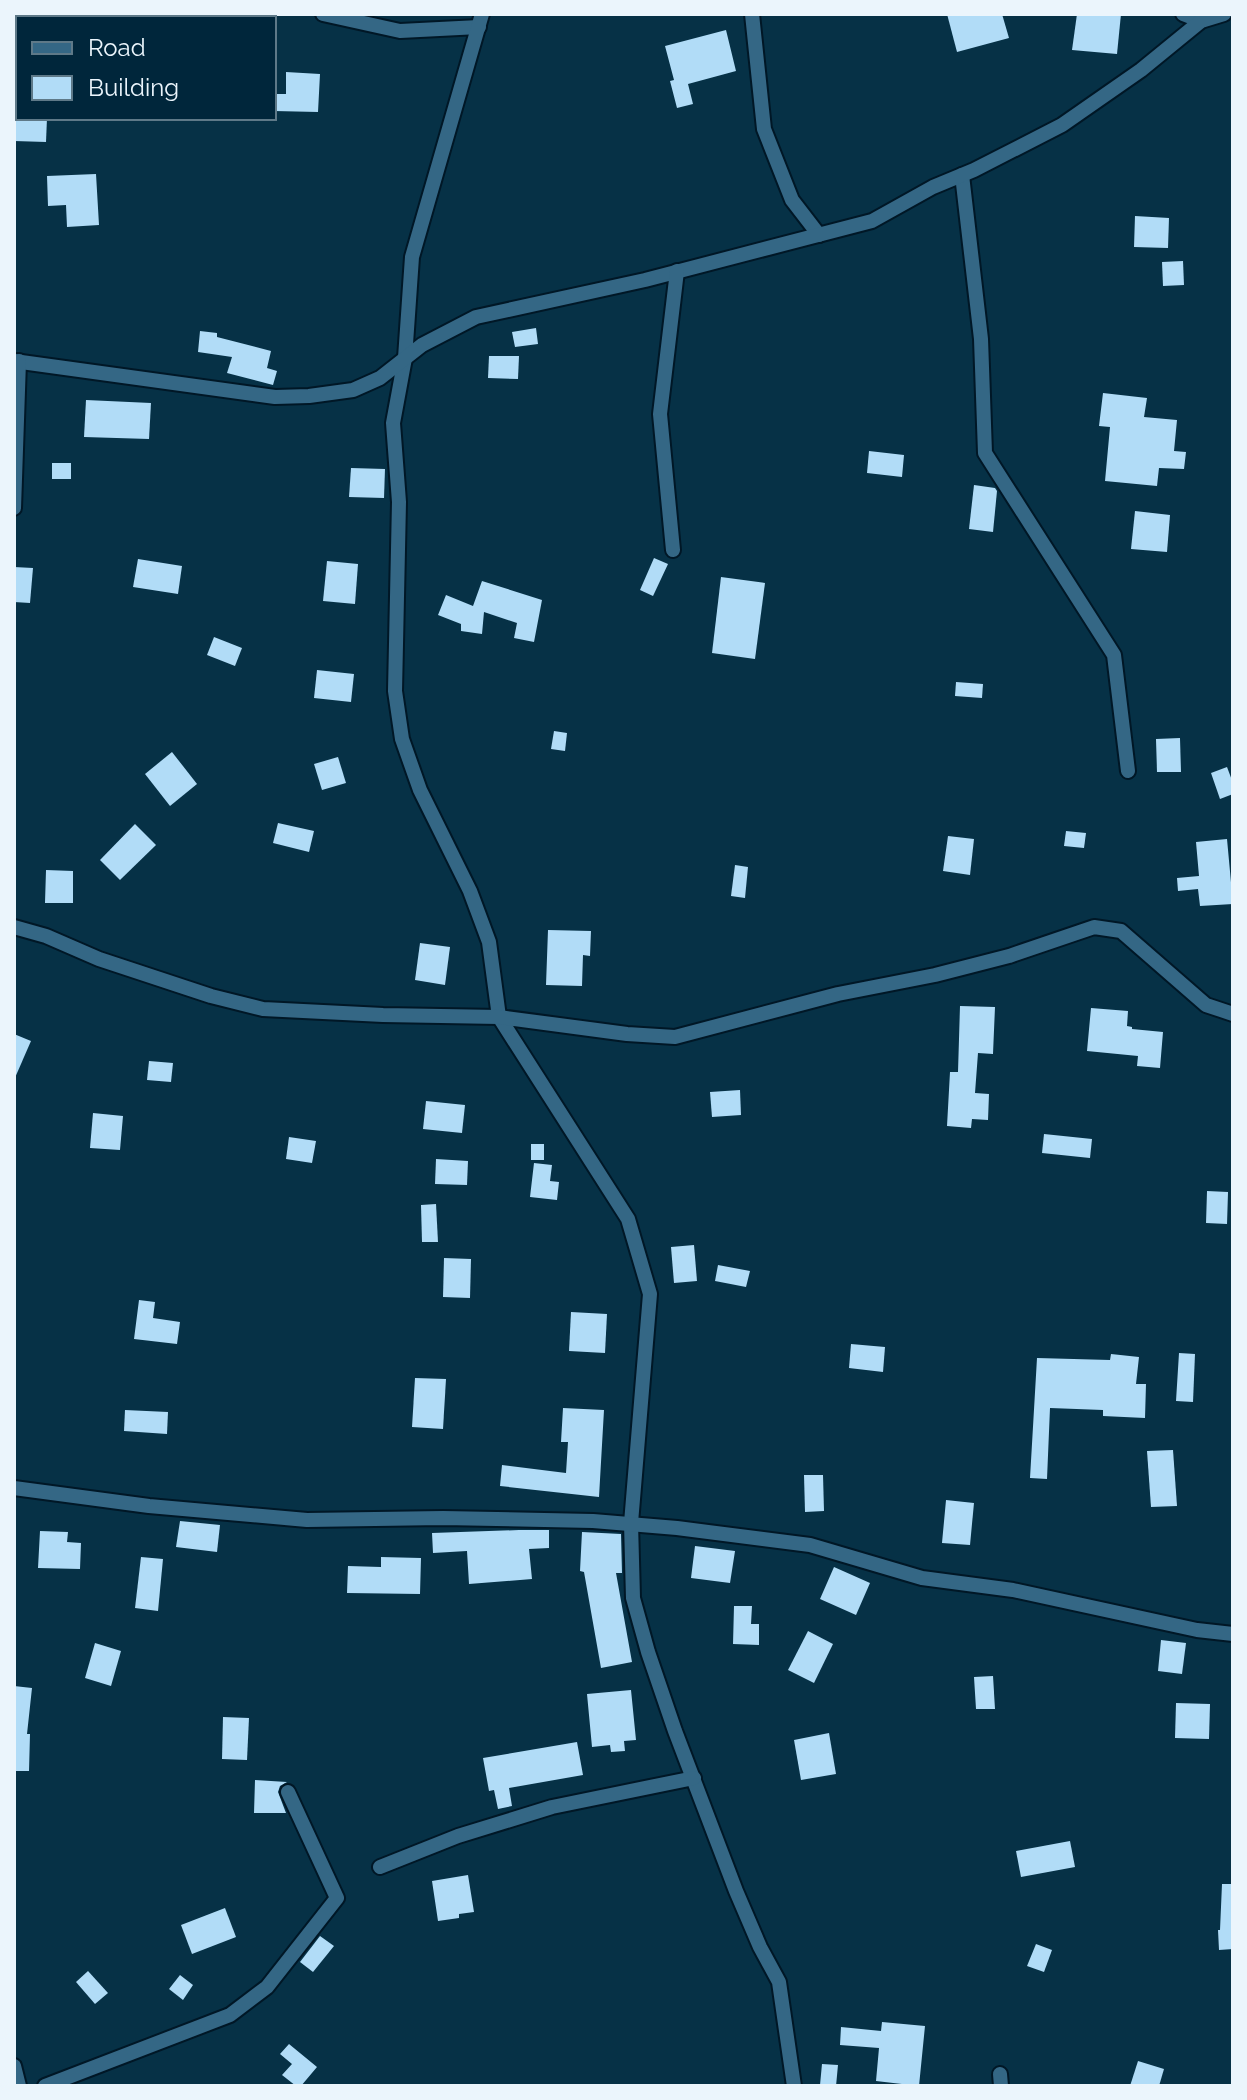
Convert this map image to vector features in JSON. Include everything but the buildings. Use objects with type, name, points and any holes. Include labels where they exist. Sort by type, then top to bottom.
[{"type":"street","points":[[323,14],[400,31],[481,20],[412,257],[405,358],[393,423],[399,502],[395,691],[402,739],[420,790],[470,891],[489,942],[499,1017],[628,1219],[650,1294],[631,1523],[633,1598],[638,1622],[736,1891],[779,1982],[794,2086]]},
{"type":"street","points":[[752,14],[764,129],[792,200],[819,235]]},
{"type":"street","points":[[1183,14],[1201,21]]},
{"type":"street","points":[[14,508],[16,361],[275,397],[353,390],[380,378],[422,345],[476,317],[677,271],[872,221],[933,187],[1062,125],[1141,70],[1201,21],[1224,14]]},
{"type":"street","points":[[962,175],[981,339],[985,453],[1114,655],[1128,771]]},
{"type":"street","points":[[673,550],[660,414],[677,271]]},
{"type":"street","points":[[14,927],[211,996],[263,1009],[499,1017],[627,1034],[675,1037],[838,994],[994,960],[1094,927],[1121,931],[1206,1005],[1233,1014]]},
{"type":"street","points":[[14,1488],[149,1506],[307,1520],[443,1518],[631,1523],[810,1545],[922,1578],[1013,1590],[1197,1630],[1233,1634]]},
{"type":"street","points":[[380,1867],[458,1836],[552,1807],[694,1778]]},
{"type":"street","points":[[45,2086],[230,2015],[267,1987],[337,1898],[288,1792]]},
{"type":"street","points":[[14,2066],[19,2086]]}]
